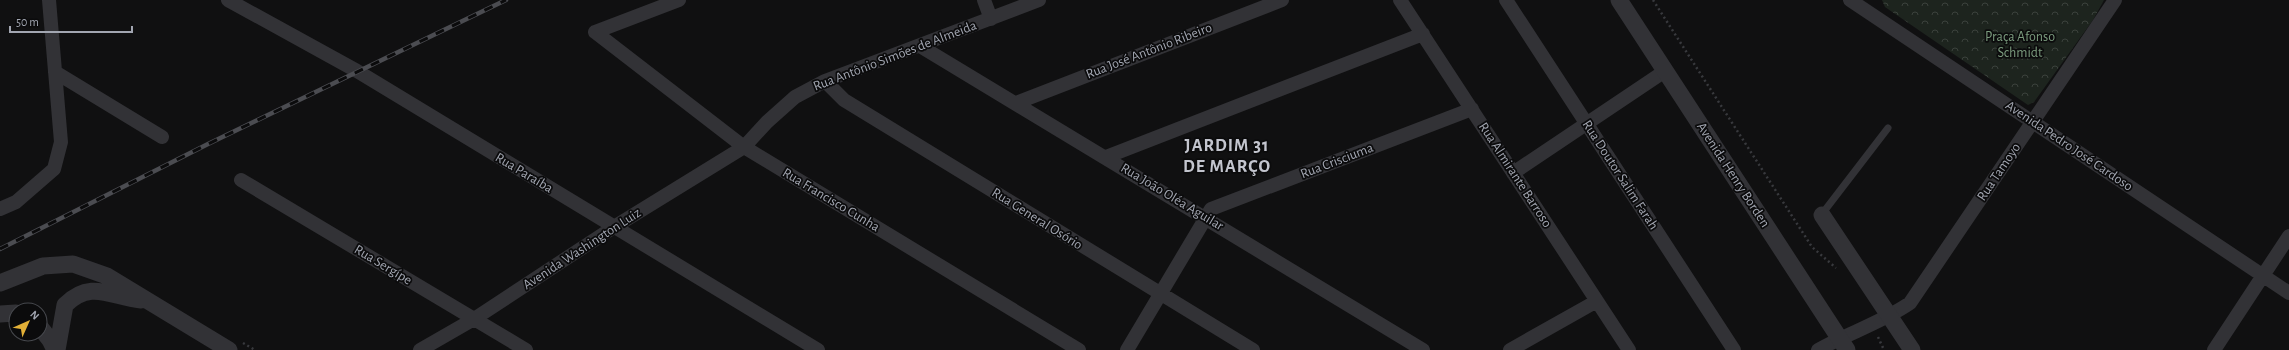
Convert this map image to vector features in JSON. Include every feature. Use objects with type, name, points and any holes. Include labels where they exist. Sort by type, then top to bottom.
[{"type":"street","points":[[0,209],[16,202],[54,169],[61,142],[49,0]]},
{"type":"street","name":"Rua Paraíba","points":[[228,0],[357,72],[818,350]]},
{"type":"street","name":"Rua Francisco Cunha","points":[[679,0],[595,32],[744,147],[1079,350]]},
{"type":"street","points":[[984,0],[991,19]]},
{"type":"street","name":"Rua Antônio Simões de Almeida","points":[[744,147],[767,122],[795,97],[825,81],[1039,0]]},
{"type":"street","name":"Rua José Antônio Ribeiro","points":[[1016,103],[1282,0]]},
{"type":"street","name":"Rua Almirante Barroso","points":[[1400,0],[1629,350]]},
{"type":"street","name":"Rua Doutor Salim Farah","points":[[1506,0],[1734,350]]},
{"type":"street","name":"Avenida Henry Borden","points":[[1619,0],[1843,344]]},
{"type":"street","name":"Avenida Pedro José Cardoso","points":[[1850,0],[2289,293]]},
{"type":"street","name":"Rua Tamoyo","points":[[1818,350],[1843,344],[1871,325],[1890,316],[1910,303],[2115,0]]},
{"type":"street","points":[[1106,157],[1422,34]]},
{"type":"street","name":"Rua João Oléa Aguilar","points":[[920,46],[1206,218],[1415,348]]},
{"type":"street","points":[[1513,173],[1666,71]]},
{"type":"street","points":[[56,72],[162,137]]},
{"type":"street","name":"Rua General Osório","points":[[825,81],[844,100],[1253,350]]},
{"type":"street","name":"Rua Crisciuma","points":[[1127,350],[1212,208],[1472,109]]},
{"type":"street","name":"Avenida Washington Luiz","points":[[420,350],[474,319],[614,227],[744,147]]},
{"type":"street","name":"Rua Sergípe","points":[[241,180],[526,350]]},
{"type":"street","points":[[1822,214],[1912,350]]},
{"type":"street","points":[[2214,350],[2289,236]]},
{"type":"street","points":[[0,283],[18,274],[43,266],[73,264],[108,276],[229,350]]},
{"type":"street","points":[[56,350],[65,304],[80,292],[90,290],[128,299],[150,301]]},
{"type":"street","points":[[1510,350],[1597,301]]},
{"type":"street","points":[[48,337],[56,350]]},
{"type":"lane","points":[[1822,214],[1888,128]]},
{"type":"path","points":[[1653,0],[1812,247],[1840,272]]},
{"type":"path","points":[[1871,325],[1884,350]]},
{"type":"green space","name":"Praça Afonso Schmidt","points":[[1882,0],[2104,0],[2093,20],[2034,102],[2028,105],[1885,7]]},
{"type":"railway","points":[[0,249],[208,144],[506,0]]},
{"type":"district","name":"JARDIM 31 DE MARÇO","points":[[1227,156]]}]
